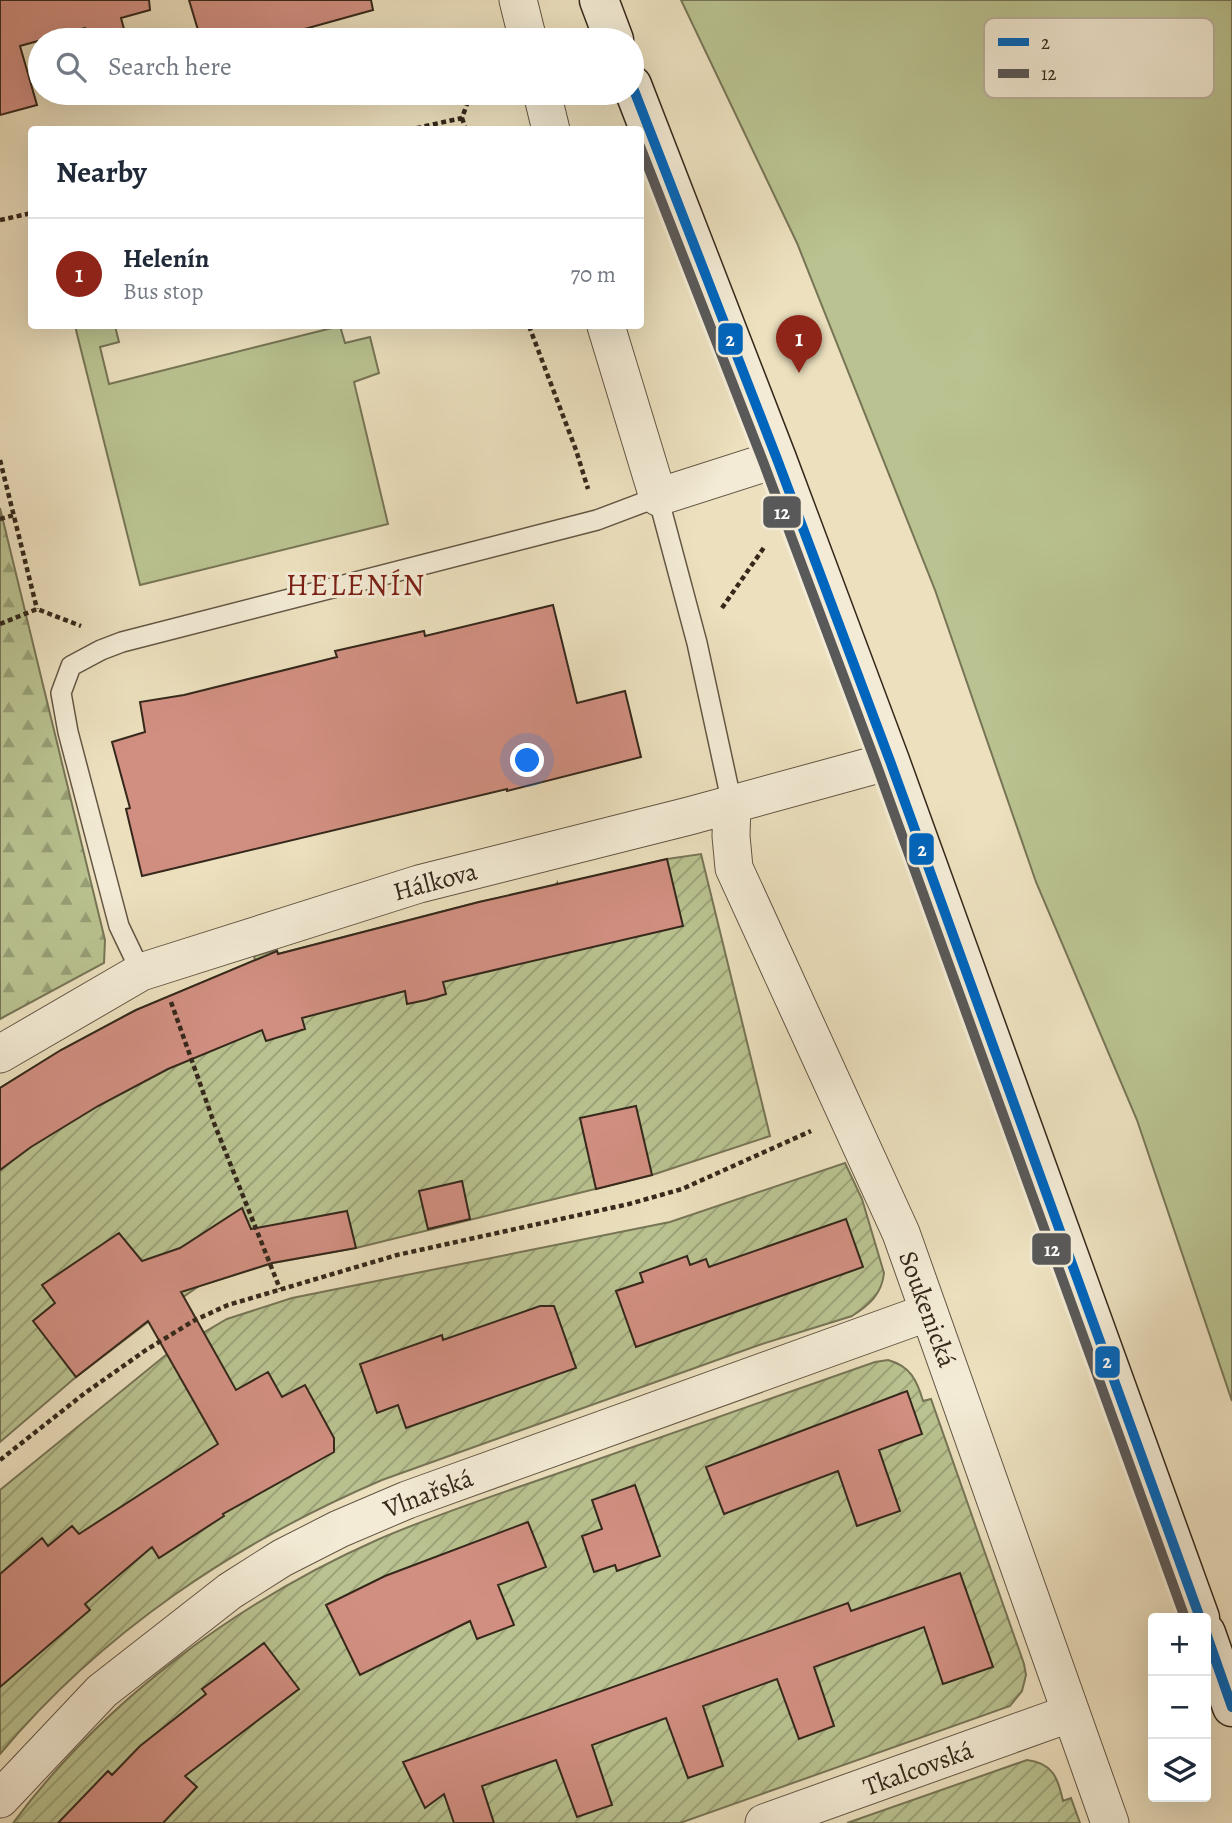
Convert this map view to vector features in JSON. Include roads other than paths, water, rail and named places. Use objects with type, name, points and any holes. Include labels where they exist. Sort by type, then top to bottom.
[{"type":"main road","points":[[599,0],[610,28]]},
{"type":"main road","points":[[640,105],[890,761],[1198,1613]]},
{"type":"main road","points":[[1211,1647],[1232,1707]]},
{"type":"street","points":[[518,0],[525,28]]},
{"type":"street","points":[[545,105],[550,126]]},
{"type":"street","points":[[607,329],[658,498],[777,459]]},
{"type":"street","name":"Hálkova","points":[[0,1054],[149,969],[419,884],[890,761]]},
{"type":"street","name":"Soukenická","points":[[732,804],[734,868],[901,1233],[1110,1823]]},
{"type":"street","name":"Vlnařská","points":[[0,1799],[102,1691],[230,1591],[282,1558],[339,1529],[407,1500],[929,1312]]},
{"type":"street","name":"Tkalcovská","points":[[764,1823],[1071,1713]]},
{"type":"lane","points":[[149,969],[119,926],[68,732],[61,693],[71,666],[122,642],[597,520],[658,498],[697,643],[732,804]]},
{"type":"place","name":"Helenín","points":[[799,373]]},
{"type":"district","name":"HELENÍN","points":[[356,585]]}]
